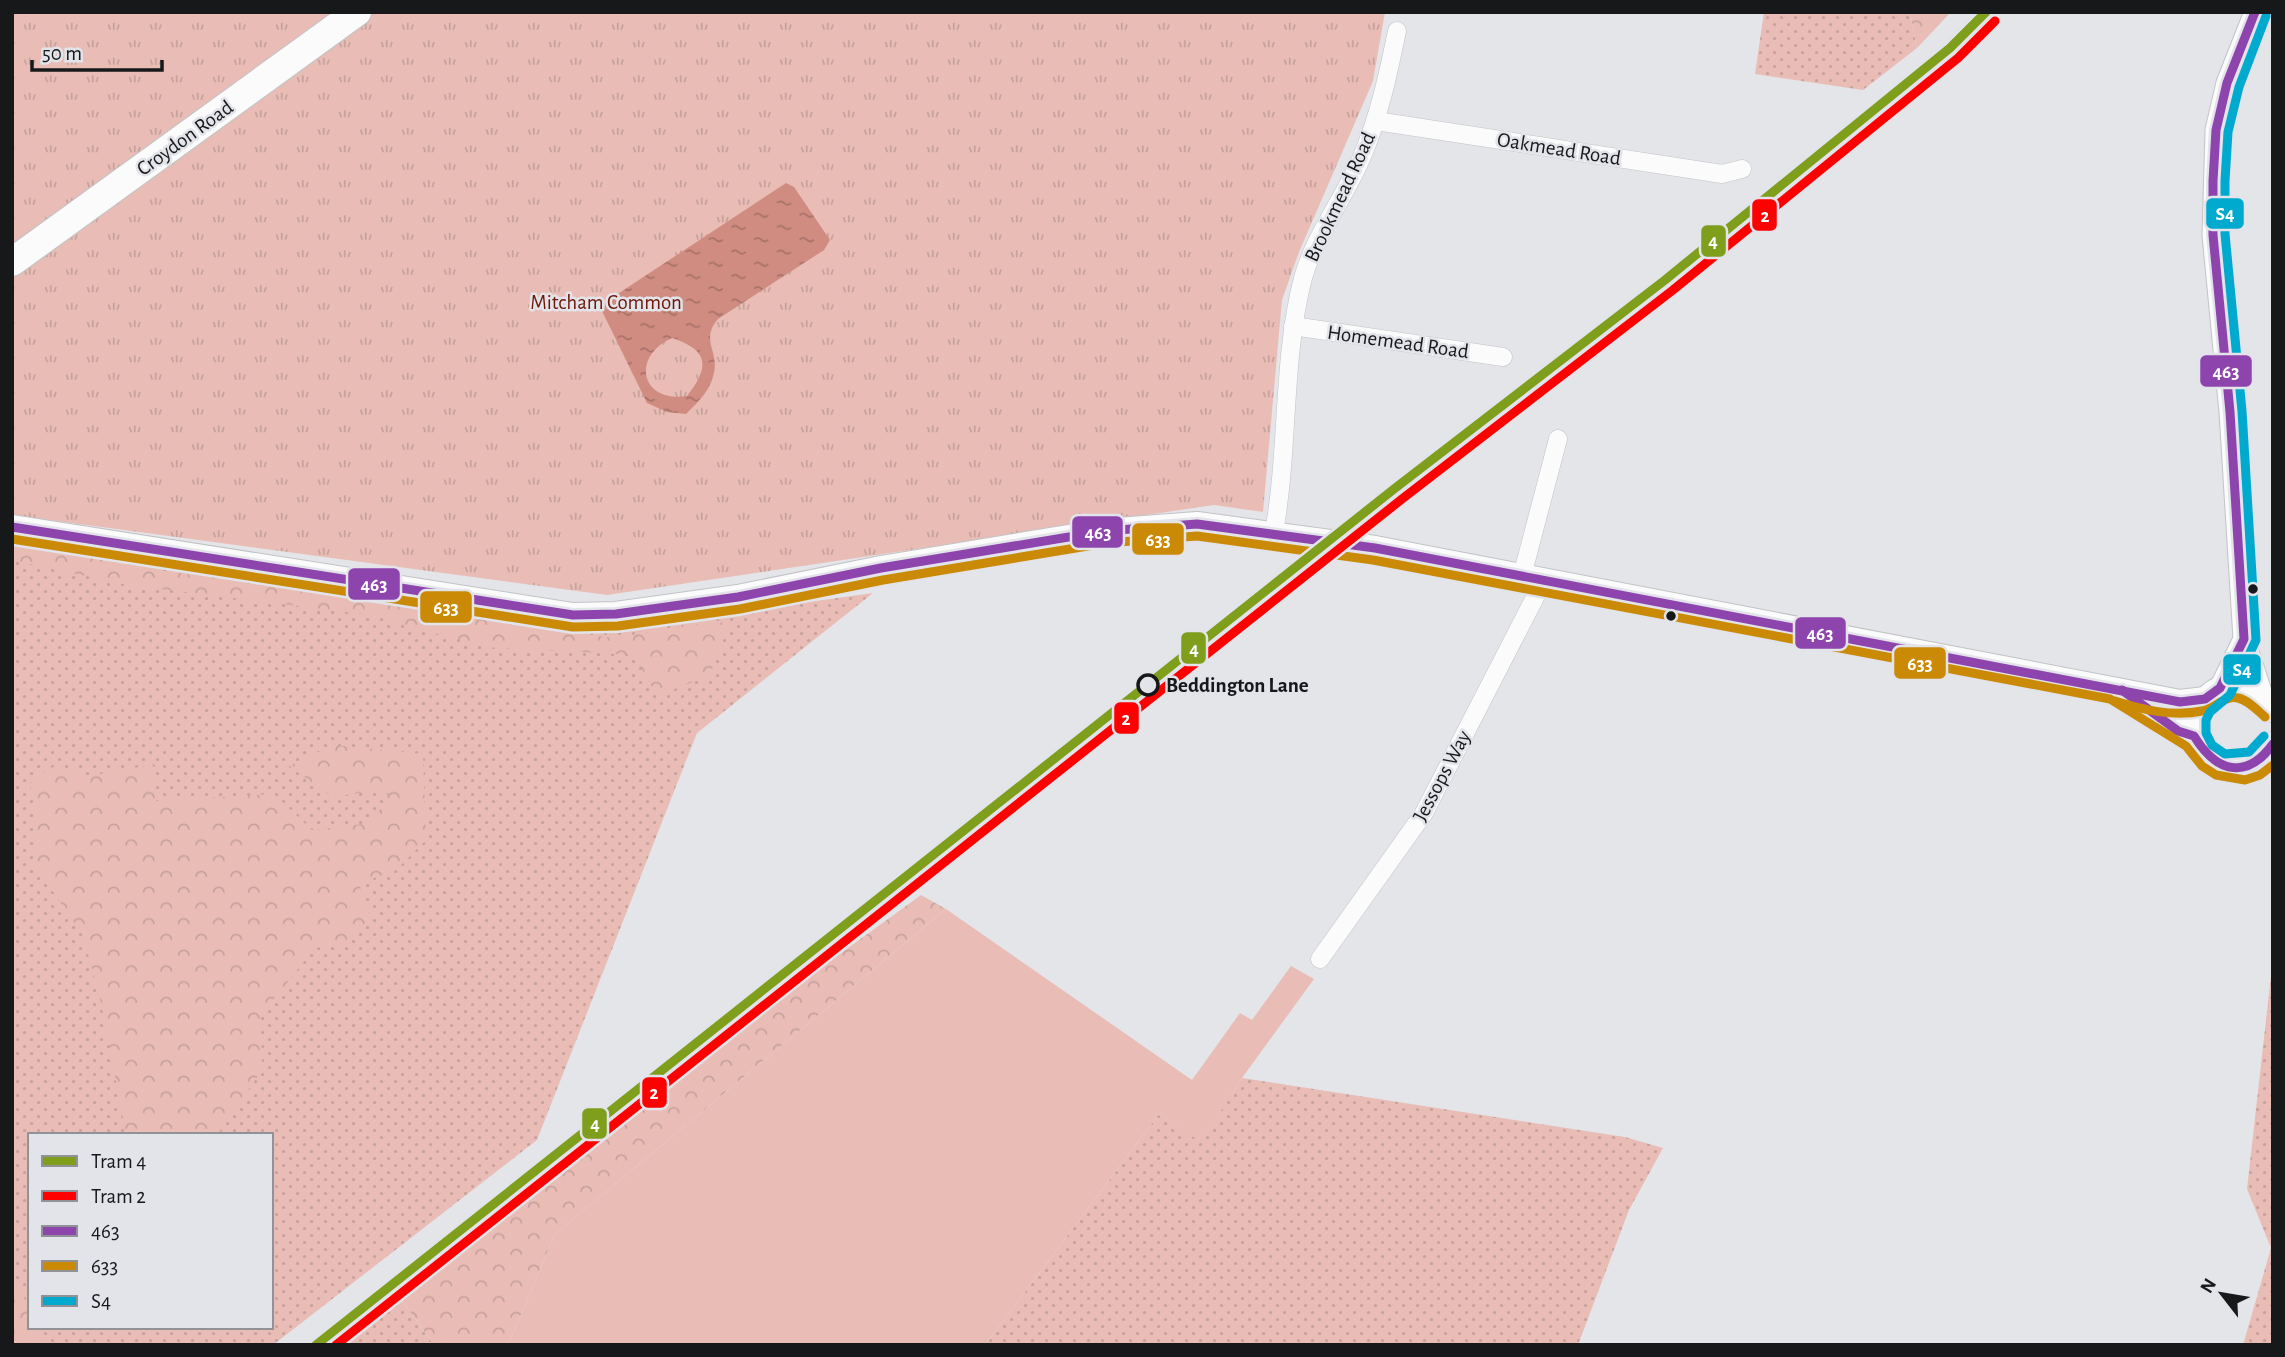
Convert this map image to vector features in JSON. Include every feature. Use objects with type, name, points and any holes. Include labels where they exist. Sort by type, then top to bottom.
[{"type":"main road","name":"Croydon Road","points":[[12,262],[357,12]]},
{"type":"main road","points":[[12,527],[573,615],[616,614],[738,597],[881,568],[1150,525],[1205,524],[1273,532],[1533,578],[2100,684],[2180,702],[2245,687],[2270,705]]},
{"type":"main road","points":[[2127,692],[2178,731],[2194,736]]},
{"type":"main road","points":[[2213,693],[2194,717],[2194,736],[2208,759],[2221,766],[2238,768],[2256,763],[2273,744]]},
{"type":"street","points":[[2255,12],[2227,83],[2216,130],[2213,235],[2230,412],[2244,639],[2270,705]]},
{"type":"street","name":"Brookmead Road","points":[[1273,532],[1285,462],[1293,326],[1311,255],[1360,160],[1376,121],[1397,31]]},
{"type":"street","name":"Oakmead Road","points":[[1376,121],[1722,174],[1742,169]]},
{"type":"street","name":"Homemead Road","points":[[1293,326],[1503,357]]},
{"type":"street","name":"Jessops Way","points":[[1320,959],[1424,813],[1533,578],[1558,439]]},
{"type":"street","points":[[2213,693],[2244,639]]},
{"type":"green space","name":"Mitcham Common","points":[[12,12],[1385,12],[1373,81],[1299,252],[1282,300],[1263,512],[1214,505],[607,595],[12,515]]},
{"type":"green space","points":[[1764,12],[1910,12],[1917,48],[1863,90],[1755,74]]},
{"type":"green space","points":[[1910,12],[1951,12],[1917,48]]},
{"type":"green space","points":[[12,543],[609,630],[873,593],[697,733],[537,1140],[273,1345],[12,1345]]},
{"type":"green space","points":[[12,544],[165,571],[612,638],[711,622],[729,623],[710,675],[657,696],[634,655],[483,647],[372,615],[128,585],[12,560]]},
{"type":"green space","points":[[333,745],[423,754],[426,840],[395,871],[359,883],[371,920],[348,943],[315,948],[261,1015],[262,1070],[218,1133],[124,1133],[101,1003],[83,935],[37,869],[36,817],[30,783],[56,765],[90,776],[156,764],[155,801],[274,794],[312,830],[372,823],[392,788],[332,797],[289,766]]},
{"type":"green space","points":[[921,895],[946,909],[555,1234],[508,1345],[434,1345],[398,1295],[716,1044]]},
{"type":"green space","points":[[946,909],[1192,1080],[1240,1013],[1252,1020],[1291,966],[1314,979],[1242,1078],[1201,1142],[1159,1114],[985,1345],[508,1345],[555,1234]]},
{"type":"green space","points":[[2273,958],[2273,1345],[2243,1345],[2271,1248],[2247,1189]]},
{"type":"green space","points":[[1242,1078],[1625,1137],[1663,1148],[1629,1210],[1578,1345],[985,1345],[1159,1114],[1201,1141]]},
{"type":"green space","points":[[12,1270],[28,1306],[28,1329],[37,1329],[42,1345],[12,1345]]},
{"type":"green space","points":[[398,1295],[434,1345],[339,1345]]},
{"type":"water","points":[[786,183],[794,187],[830,240],[824,250],[718,319],[710,333],[715,365],[710,385],[686,414],[667,412],[647,403],[602,311],[607,301]],"holes":[[[672,338],[699,354],[702,361],[700,376],[687,396],[671,396],[659,392],[646,376],[650,356]]]},
{"type":"tram line","name":"4","points":[[316,1345],[1394,489],[1665,280],[1950,48],[1986,12]]},
{"type":"tram line","name":"2","points":[[336,1345],[1402,499],[1673,290],[1958,58],[1995,21]]},
{"type":"transit line","name":"463","points":[[12,527],[573,615],[616,614],[738,597],[881,568],[1105,531],[1197,524],[1375,548],[2180,702],[2205,699],[2220,688],[2244,639],[2230,412],[2213,235],[2213,181],[2216,130],[2227,83],[2255,12]]},
{"type":"transit line","name":"S4","points":[[2264,736],[2249,752],[2225,754],[2212,745],[2206,733],[2206,720],[2210,712],[2230,695],[2256,640],[2242,411],[2225,234],[2225,181],[2228,132],[2239,87],[2266,16]]},
{"type":"transit line","name":"633","points":[[12,539],[573,627],[618,626],[740,609],[883,580],[1106,543],[1197,536],[1373,560],[2110,699],[2186,746],[2202,766],[2216,775],[2245,780],[2260,775],[2273,765]]},
{"type":"transit line","name":"463","points":[[2122,690],[2178,731],[2194,736],[2212,758],[2222,764],[2242,767],[2263,756],[2273,744]]},
{"type":"transit line","name":"633","points":[[2115,701],[2147,710],[2191,713],[2211,708],[2228,698],[2238,698],[2249,703],[2265,717]]},
{"type":"place","name":"Beddington Lane","points":[[1148,685]]}]
